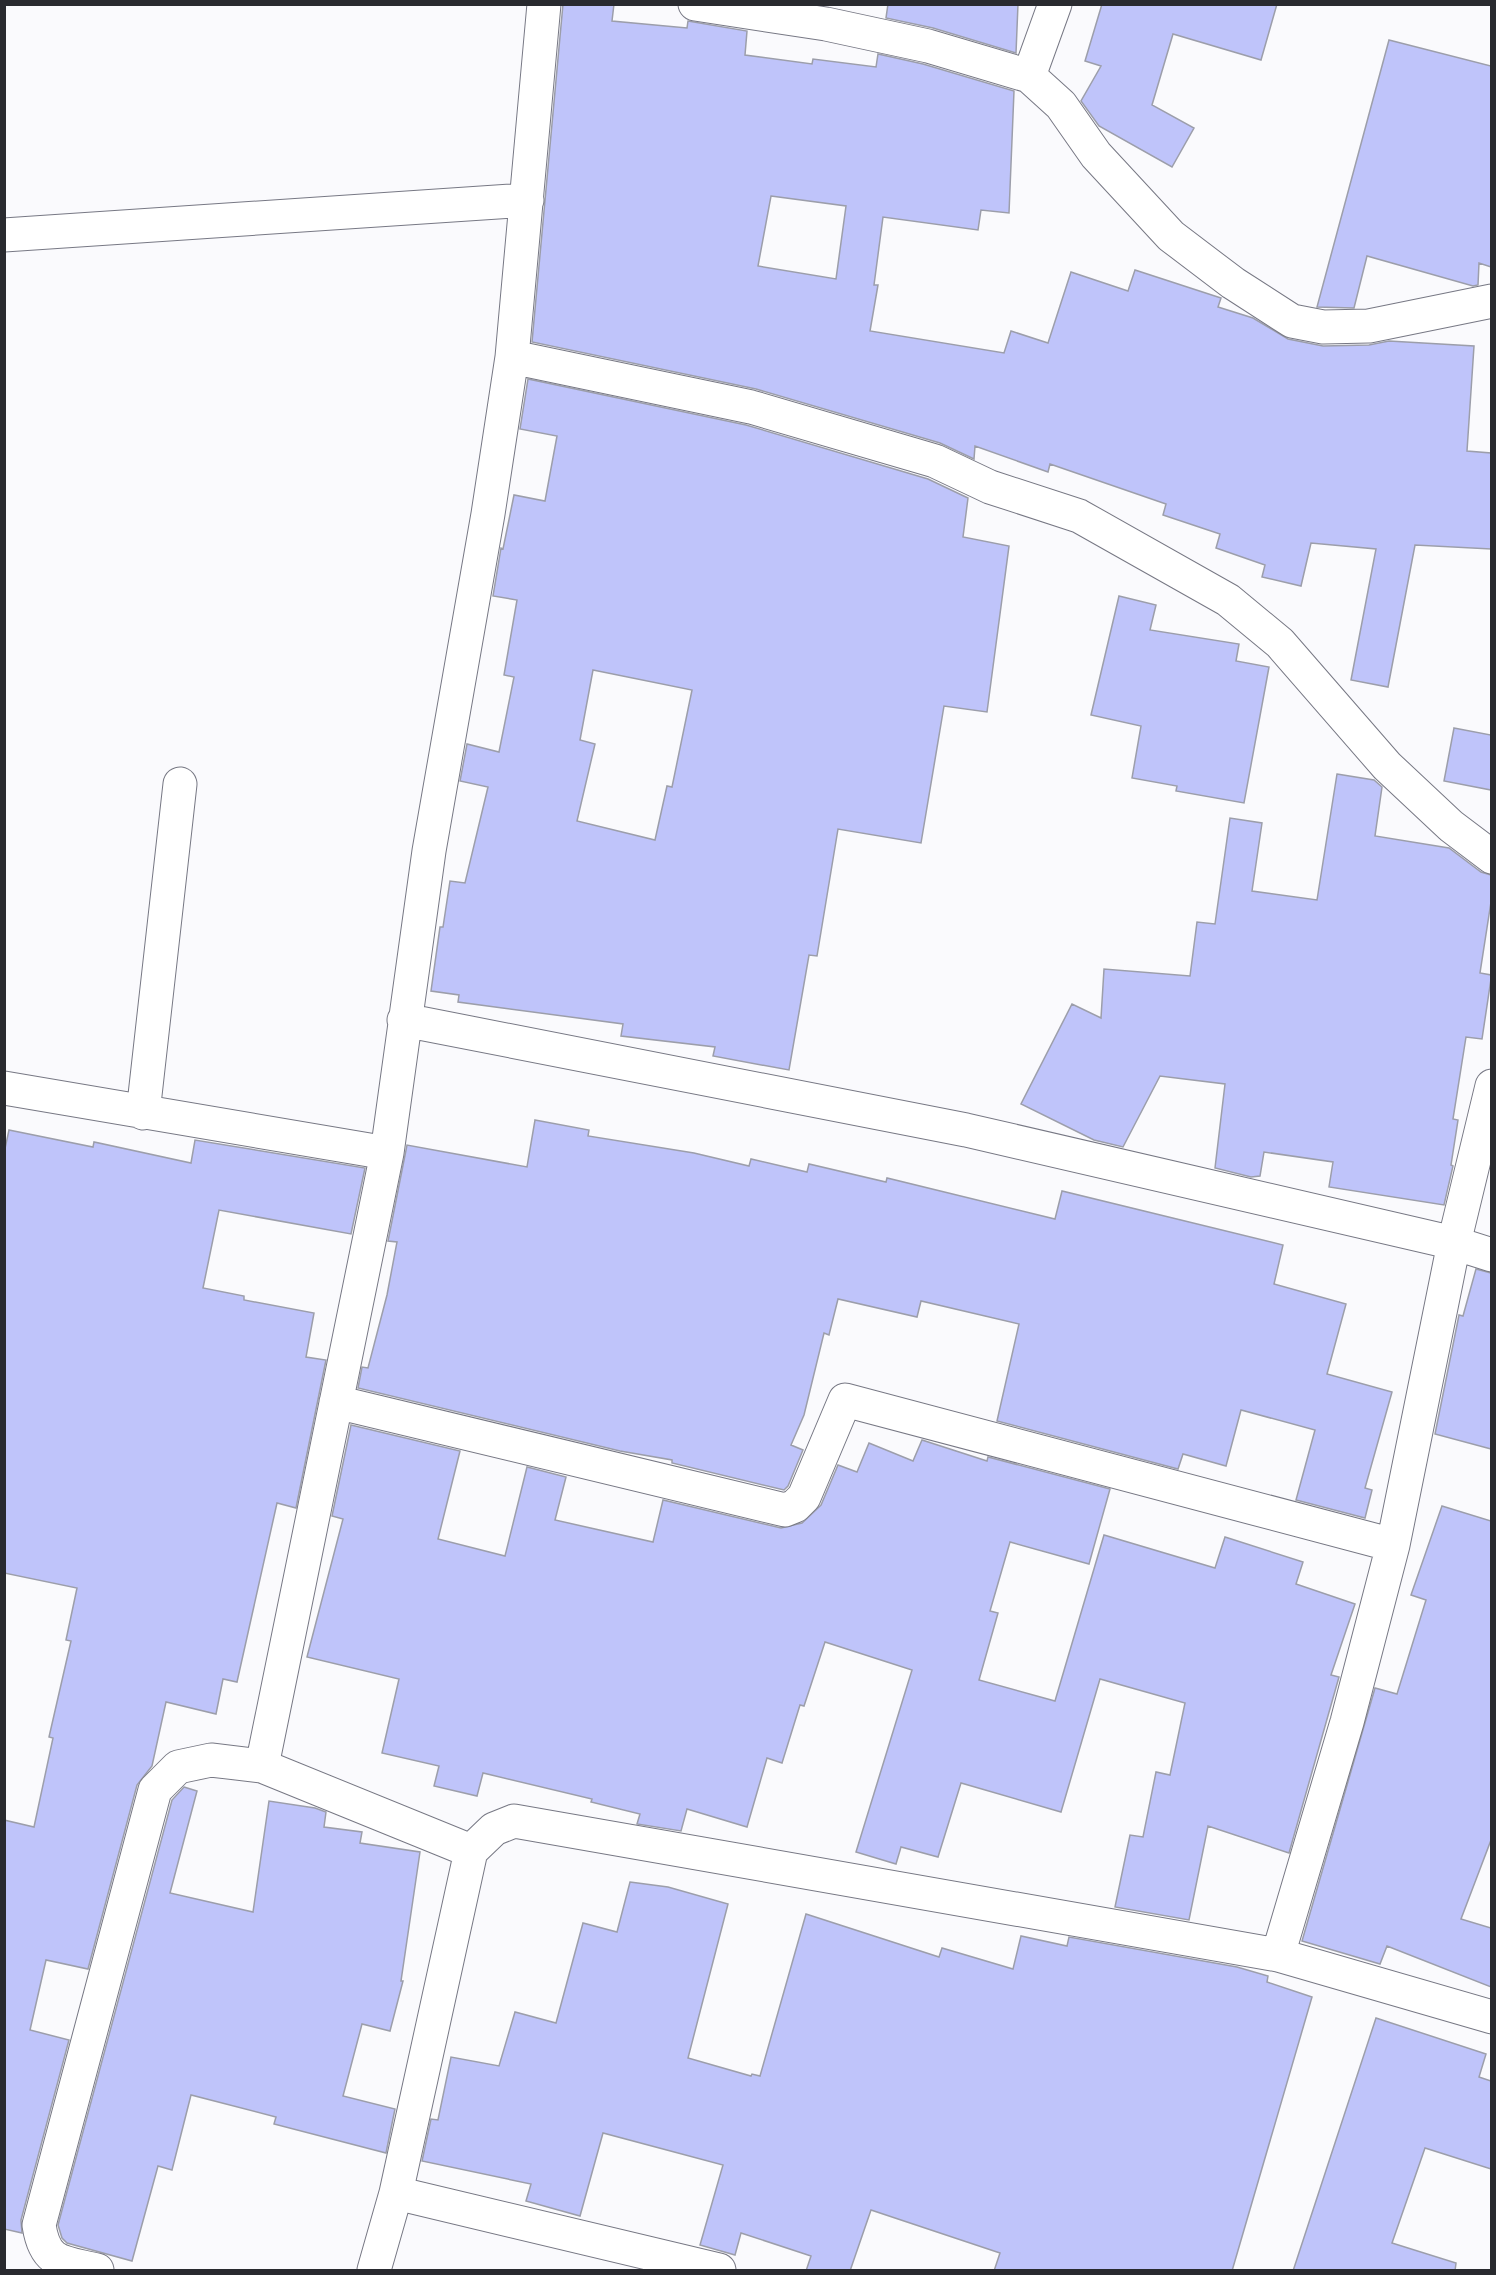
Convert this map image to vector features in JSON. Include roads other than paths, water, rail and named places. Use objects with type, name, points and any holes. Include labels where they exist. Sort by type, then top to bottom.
[{"type":"street","points":[[262,1766],[387,1153],[429,851],[486,526],[512,357],[544,4]]},
{"type":"street","points":[[695,4],[826,24],[928,46],[1029,76],[1061,105],[1096,154],[1171,236],[1233,283],[1292,321],[1323,327],[1369,326],[1491,301]]},
{"type":"street","points":[[1029,76],[1055,4]]},
{"type":"street","points":[[4,235],[527,200]]},
{"type":"street","points":[[512,357],[751,407],[935,461],[990,487],[1079,516],[1228,600],[1280,643],[1387,766],[1450,826],[1491,857]]},
{"type":"street","points":[[143,1113],[180,784]]},
{"type":"street","points":[[404,1020],[966,1130],[1454,1243],[1491,1255]]},
{"type":"street","points":[[1278,1955],[1347,1722],[1393,1545],[1454,1243],[1491,1086]]},
{"type":"street","points":[[4,1088],[387,1153]]},
{"type":"street","points":[[336,1402],[785,1510],[795,1506],[804,1497],[845,1400],[1393,1545]]},
{"type":"street","points":[[97,2271],[55,2260],[42,2245],[39,2225],[155,1790],[178,1767],[212,1760],[262,1766],[471,1851]]},
{"type":"street","points":[[374,2271],[396,2193],[471,1851],[494,1829],[514,1821],[1278,1955],[1491,2017]]},
{"type":"street","points":[[396,2193],[719,2271]]}]
